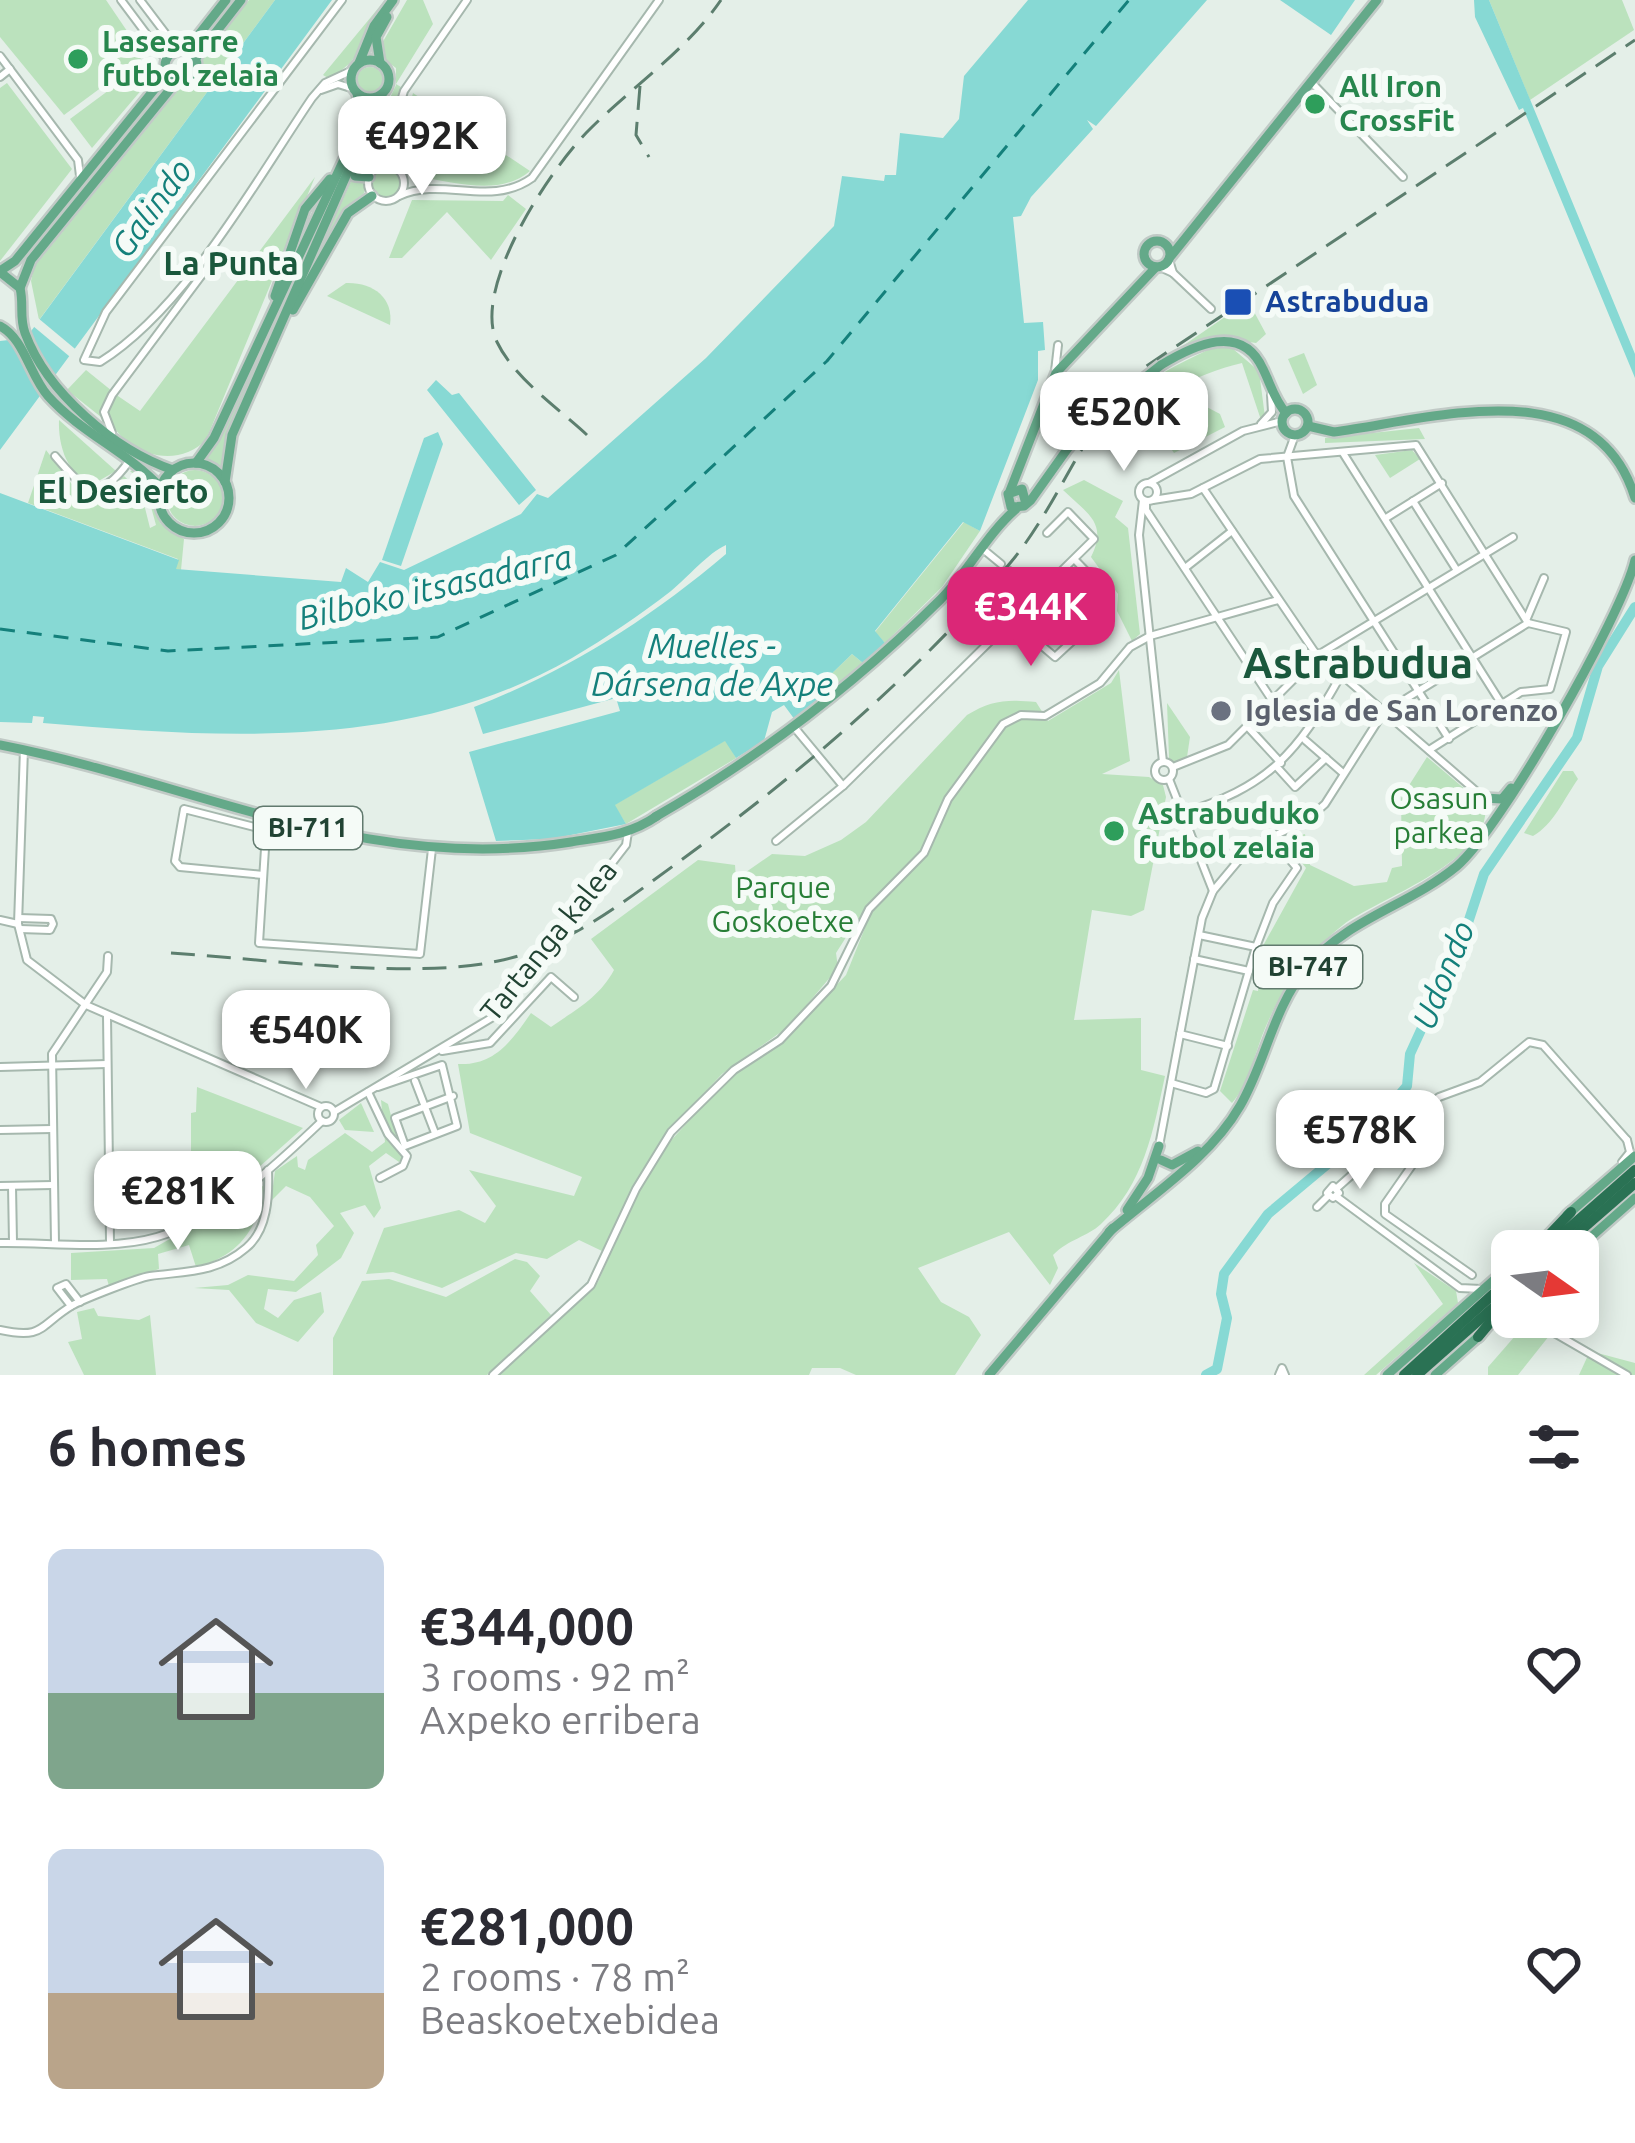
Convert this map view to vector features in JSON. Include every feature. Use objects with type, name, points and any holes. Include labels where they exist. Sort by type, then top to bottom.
[{"type":"highway","points":[[1560,1230],[1635,1170]]},
{"type":"highway","points":[[1582,1230],[1635,1183]]},
{"type":"highway","points":[[1554,1230],[1571,1212]]},
{"type":"highway","points":[[1404,1375],[1491,1310]]},
{"type":"highway","points":[[1417,1375],[1491,1311]]},
{"type":"highway","points":[[1478,1337],[1491,1320]]},
{"type":"main road","points":[[186,53],[226,0]]},
{"type":"main road","points":[[171,78],[166,60],[186,53],[241,0]]},
{"type":"main road","points":[[161,488],[173,470],[196,464],[263,348],[389,78],[376,44],[396,0]]},
{"type":"main road","points":[[263,348],[362,121],[356,67],[374,26],[396,0]]},
{"type":"main road","name":"BI-711","points":[[0,745],[368,842],[489,852],[628,832],[794,728],[916,623],[984,550],[1018,497],[1056,373],[1136,285],[1164,263],[1314,86],[1374,4]]},
{"type":"main road","points":[[20,288],[0,272],[16,261],[102,153],[171,78],[193,78],[186,53]]},
{"type":"main road","points":[[356,67],[380,63]]},
{"type":"main road","points":[[171,78],[31,260],[20,288],[18,331],[43,391],[72,420],[161,488],[167,520],[197,533],[225,515],[228,446],[305,209],[330,179]]},
{"type":"main road","points":[[356,91],[366,98],[382,94]]},
{"type":"main road","points":[[355,176],[369,177]]},
{"type":"main road","points":[[263,348],[348,213],[373,196]]},
{"type":"main road","name":"BI-711","points":[[1136,285],[1151,242],[1163,242],[1190,229]]},
{"type":"main road","points":[[1144,257],[1164,263],[1163,242]]},
{"type":"main road","points":[[0,326],[20,311]]},
{"type":"main road","points":[[0,326],[18,331],[72,403],[112,434],[173,470]]},
{"type":"main road","points":[[1018,497],[1042,484],[1101,412],[1161,364],[1206,342],[1232,342],[1256,357],[1295,435],[1308,426],[1334,432],[1505,410],[1551,413],[1583,427],[1606,446],[1635,498]]},
{"type":"main road","name":"BI-711","points":[[1018,497],[1017,476],[1025,454],[1051,388],[1071,356]]},
{"type":"main road","points":[[1284,417],[1302,411],[1308,426]]},
{"type":"main road","points":[[196,464],[225,482]]},
{"type":"main road","name":"BI-747","points":[[989,1375],[1109,1232],[1213,1142],[1240,1106],[1285,1002],[1307,968],[1345,932],[1443,876],[1485,837],[1624,592],[1635,560]]},
{"type":"main road","points":[[1486,801],[1502,799],[1535,755]]},
{"type":"main road","points":[[1486,801],[1507,804]]},
{"type":"main road","points":[[1485,837],[1486,801]]},
{"type":"main road","name":"BI-711","points":[[599,837],[657,816]]},
{"type":"main road","points":[[1157,1162],[1180,1163],[1213,1142]]},
{"type":"main road","points":[[1159,1146],[1155,1173],[1168,1181]]},
{"type":"main road","points":[[1571,1212],[1635,1156]]},
{"type":"main road","points":[[1109,1232],[1139,1196],[1157,1162]]},
{"type":"main road","points":[[1599,1230],[1635,1198]]},
{"type":"main road","points":[[1387,1375],[1491,1283]]},
{"type":"main road","points":[[1435,1375],[1478,1337]]},
{"type":"street","points":[[121,0],[166,60]]},
{"type":"street","points":[[140,0],[186,53]]},
{"type":"street","points":[[341,0],[106,312],[84,360],[100,362],[128,341],[202,256],[318,92],[356,67]]},
{"type":"street","points":[[467,0],[404,91],[381,166],[369,177],[373,196],[388,202],[418,188],[498,193],[529,181],[658,0]]},
{"type":"street","points":[[0,56],[78,160],[77,184]]},
{"type":"street","points":[[0,77],[10,69]]},
{"type":"street","points":[[318,92],[338,84],[356,91]]},
{"type":"street","points":[[1314,86],[1403,177]]},
{"type":"street","points":[[389,144],[393,166],[418,188]]},
{"type":"street","points":[[78,160],[92,161],[102,153]]},
{"type":"street","points":[[381,166],[393,166]]},
{"type":"street","points":[[399,196],[403,177]]},
{"type":"street","points":[[112,434],[104,419],[112,395],[213,260],[202,256]]},
{"type":"street","points":[[1164,263],[1211,309]]},
{"type":"street","points":[[128,341],[142,353]]},
{"type":"street","points":[[1056,373],[1058,345]]},
{"type":"street","points":[[1261,424],[1272,412],[1271,392]]},
{"type":"street","points":[[1148,500],[1140,488],[1261,424],[1284,417]]},
{"type":"street","points":[[1295,435],[1286,457],[1301,510],[1449,739]]},
{"type":"street","points":[[1148,500],[1203,488],[1252,461],[1420,448],[1528,621],[1564,628],[1567,642],[1550,689],[1525,690],[1429,751]]},
{"type":"street","points":[[1343,452],[1501,703]]},
{"type":"street","points":[[55,456],[74,483],[93,489],[112,483],[130,460]]},
{"type":"street","points":[[1149,483],[1157,488],[1138,514],[1163,762],[1155,774],[1169,779]]},
{"type":"street","points":[[1386,518],[1442,483]]},
{"type":"street","points":[[1203,488],[1318,655],[1486,801]]},
{"type":"street","points":[[1148,500],[1145,510],[1272,700]]},
{"type":"street","points":[[1413,501],[1456,569]]},
{"type":"street","points":[[776,841],[843,786],[1076,561],[1094,538],[1066,512],[1047,533]]},
{"type":"street","points":[[1185,568],[1232,531]]},
{"type":"street","points":[[1163,762],[1173,767],[1228,745],[1318,655],[1513,537]]},
{"type":"street","points":[[984,550],[1037,599]]},
{"type":"street","points":[[1014,621],[1044,652],[1060,654],[1110,604],[1110,596],[1076,561]]},
{"type":"street","points":[[1206,904],[1223,877],[1269,835],[1316,812],[1383,713],[1528,621],[1544,578]]},
{"type":"street","points":[[493,1375],[591,1285],[636,1189],[671,1132],[734,1070],[780,1040],[830,986],[869,909],[924,853],[948,800],[1003,724],[1021,715],[1034,717],[1100,683],[1130,647],[1150,636],[1278,600]]},
{"type":"street","points":[[1179,814],[1227,800],[1279,764],[1305,740],[1341,674]]},
{"type":"street","points":[[1247,726],[1294,787],[1326,758]]},
{"type":"street","points":[[794,728],[843,786]]},
{"type":"street","points":[[1305,740],[1343,773]]},
{"type":"street","points":[[24,749],[19,924],[21,949],[33,968],[106,1015],[334,1112]]},
{"type":"street","points":[[1173,767],[1169,779],[1179,814],[1213,891]]},
{"type":"street","points":[[263,875],[176,863],[184,809],[266,830]]},
{"type":"street","points":[[267,817],[259,944],[420,954],[432,849]]},
{"type":"street","name":"Tartanga kalea","points":[[0,1243],[110,1241],[169,1232],[268,1170],[334,1112],[493,1017],[626,845],[628,832]]},
{"type":"street","points":[[1171,1083],[1212,1092],[1256,947],[1274,903],[1297,868],[1269,835]]},
{"type":"street","points":[[1207,875],[1223,877]]},
{"type":"street","points":[[1159,1146],[1206,904],[1207,875]]},
{"type":"street","points":[[0,920],[19,924]]},
{"type":"street","points":[[1198,935],[1256,947]]},
{"type":"street","points":[[55,1243],[52,1054],[107,973],[108,956]]},
{"type":"street","points":[[1194,959],[1250,971]]},
{"type":"street","points":[[441,1049],[490,1043],[551,977],[574,997]]},
{"type":"street","points":[[106,1015],[110,1241]]},
{"type":"street","points":[[1180,1034],[1228,1046]]},
{"type":"street","points":[[1317,1207],[1439,1097],[1480,1082],[1528,1042],[1543,1045],[1631,1140],[1630,1154],[1593,1192]]},
{"type":"street","points":[[0,1066],[107,1064]]},
{"type":"street","points":[[380,1178],[403,1166],[407,1156],[388,1134],[371,1090],[442,1066],[453,1096],[457,1126],[405,1145],[395,1118],[453,1096]]},
{"type":"street","points":[[415,1081],[435,1134]]},
{"type":"street","points":[[321,1107],[322,1121]]},
{"type":"street","points":[[0,1130],[52,1130]]},
{"type":"street","points":[[1415,1160],[1383,1208],[1472,1275]]},
{"type":"street","points":[[0,1330],[25,1336],[40,1332],[76,1304],[149,1276],[204,1271],[247,1247],[265,1216],[268,1170]]},
{"type":"street","points":[[0,1186],[53,1185]]},
{"type":"street","points":[[13,1186],[13,1242]]},
{"type":"street","points":[[1334,1194],[1460,1288],[1485,1288]]},
{"type":"street","points":[[1409,1252],[1418,1237]]},
{"type":"street","points":[[1460,1288],[1463,1307]]},
{"type":"street","points":[[1563,1338],[1627,1375]]},
{"type":"green space","name":"Lasesarre futbol zelaia","points":[[0,0],[106,0],[144,56],[64,115],[0,37]]},
{"type":"green space","points":[[249,0],[275,0],[39,320],[31,281],[34,267],[179,89],[197,81],[202,60]]},
{"type":"green space","points":[[385,0],[392,0],[357,55],[339,72],[328,78],[323,75]]},
{"type":"green space","points":[[407,0],[423,0],[433,24],[396,84],[396,68],[384,59],[381,45]]},
{"type":"green space","points":[[1489,0],[1622,0],[1634,30],[1530,100]]},
{"type":"green space","points":[[147,62],[155,74],[92,148],[70,119]]},
{"type":"green space","points":[[370,67],[383,80],[370,93],[357,80]]},
{"type":"green space","points":[[7,83],[72,169],[0,261],[0,88]]},
{"type":"green space","points":[[396,85],[401,87],[381,148],[357,168]]},
{"type":"green space","points":[[413,93],[530,171],[491,186],[418,177],[401,161],[398,150]]},
{"type":"green space","points":[[386,168],[397,173],[402,184],[397,195],[386,200],[375,195],[370,184],[375,173]]},
{"type":"green space","points":[[315,177],[206,440],[180,455],[165,456],[150,454],[124,439],[107,413],[115,394],[140,411]]},
{"type":"green space","points":[[352,179],[365,181],[364,193],[344,209],[304,286]]},
{"type":"green space","points":[[341,182],[225,440],[221,468],[207,459]]},
{"type":"green space","points":[[508,195],[526,209],[491,260],[447,212],[402,258],[389,258],[412,200],[503,201]]},
{"type":"green space","points":[[346,283],[379,293],[388,306],[390,325],[327,296]]},
{"type":"green space","points":[[1238,308],[1243,314],[1252,308],[1266,334],[1256,343],[1211,336],[1171,354]]},
{"type":"green space","points":[[1212,348],[1232,348],[1259,371],[1265,417],[1261,420],[1242,363],[1173,390],[1117,436],[1103,424],[1153,379]]},
{"type":"green space","points":[[1304,353],[1317,385],[1303,394],[1288,359]]},
{"type":"green space","points":[[86,370],[112,391],[101,417],[67,390]]},
{"type":"green space","points":[[1060,394],[1104,394],[1065,439],[1052,433],[1060,415],[1052,402]]},
{"type":"green space","points":[[1201,404],[1220,414],[1225,427],[1174,453],[1168,444],[1197,430],[1194,414],[1206,410]]},
{"type":"green space","points":[[59,420],[116,471],[95,483],[77,475],[63,450]]},
{"type":"green space","points":[[1419,428],[1425,439],[1325,443],[1325,438]]},
{"type":"green space","points":[[46,450],[74,487],[105,491],[124,476],[141,492],[150,528],[156,525],[145,485],[130,471],[136,470],[151,484],[160,523],[184,539],[181,570],[174,569],[178,559],[28,503]]},
{"type":"green space","points":[[1412,450],[1420,459],[1390,478],[1375,455]]},
{"type":"green space","points":[[195,470],[215,478],[223,498],[215,518],[195,526],[175,518],[167,498],[175,478]]},
{"type":"green space","points":[[1084,480],[1123,501],[1115,517],[1128,528],[1140,634],[1132,641],[1117,611],[1118,594],[1091,557],[1097,536],[1093,520],[1063,490]]},
{"type":"green space","points":[[964,522],[980,531],[942,587],[885,643],[875,632]]},
{"type":"green space","points":[[852,654],[863,663],[833,691],[825,680]]},
{"type":"green space","name":"Parque Goskoetxe","points":[[1119,670],[1130,761],[1102,774],[1149,777],[1163,785],[1166,797],[1144,910],[1131,916],[1092,910],[1074,1020],[1141,1018],[1141,1070],[1165,1076],[1156,1117],[1145,1156],[1127,1192],[1101,1224],[1053,1255],[1058,1268],[1050,1285],[1009,1232],[918,1268],[941,1302],[969,1317],[981,1335],[955,1375],[856,1375],[840,1368],[812,1368],[809,1375],[497,1375],[598,1282],[638,1190],[664,1148],[734,1072],[779,1045],[846,975],[871,913],[857,920],[836,953],[838,968],[788,1027],[722,1074],[662,1138],[602,1251],[579,1240],[547,1259],[516,1253],[442,1288],[393,1272],[366,1274],[384,1228],[459,1210],[485,1223],[496,1206],[469,1170],[574,1196],[582,1177],[470,1133],[458,1064],[492,1056],[531,1013],[551,1027],[594,996],[614,970],[591,939],[698,860],[735,865],[736,879],[772,854],[805,856],[841,840],[866,822],[976,710],[1000,702],[1036,702],[1048,721],[1111,683]]},
{"type":"green space","points":[[1167,703],[1190,737],[1187,757],[1174,762],[1169,758]]},
{"type":"green space","points":[[726,740],[736,758],[748,751],[626,824],[614,805]]},
{"type":"green space","name":"Osasun parkea","points":[[1427,757],[1485,806],[1483,826],[1453,861],[1343,925],[1316,949],[1277,1004],[1232,1103],[1220,1091],[1253,990],[1258,991],[1264,944],[1306,868],[1283,839],[1305,834],[1310,865],[1354,886],[1387,882],[1392,868],[1402,866],[1401,798]]},
{"type":"green space","points":[[1563,771],[1573,771],[1578,779],[1558,811],[1533,836],[1524,833]]},
{"type":"green space","points":[[197,1087],[303,1128],[249,1176],[191,1211],[191,1113],[196,1112]]},
{"type":"green space","points":[[381,1100],[388,1104],[402,1158],[399,1162],[386,1153],[369,1166],[381,1208],[374,1218],[365,1205],[340,1213],[354,1233],[341,1258],[296,1292],[268,1289],[264,1309],[278,1318],[294,1300],[321,1292],[324,1312],[298,1342],[256,1323],[229,1290],[194,1288],[228,1285],[248,1275],[294,1281],[318,1255],[316,1245],[334,1226],[310,1197],[286,1186],[271,1201],[275,1171],[297,1156],[298,1167],[305,1170],[308,1160],[345,1133],[372,1152],[385,1142]]},
{"type":"green space","points":[[361,1103],[374,1132],[345,1130],[339,1120]]},
{"type":"green space","points":[[263,1186],[252,1227],[224,1256],[196,1267],[189,1245],[158,1254],[159,1269],[109,1286],[107,1279],[71,1280],[71,1253],[154,1248]]},
{"type":"green space","points":[[515,1259],[527,1262],[540,1276],[530,1291],[551,1315],[487,1375],[333,1375],[333,1338],[362,1281],[389,1279],[446,1297]]},
{"type":"green space","points":[[1414,1263],[1456,1291],[1458,1303],[1376,1375],[1364,1375],[1443,1304]]},
{"type":"green space","points":[[94,1308],[98,1316],[139,1320],[150,1315],[156,1375],[84,1375],[68,1342],[82,1339],[77,1312]]},
{"type":"green space","points":[[1513,1338],[1547,1338],[1518,1375],[1488,1375],[1488,1367]]},
{"type":"green space","points":[[1590,1351],[1635,1363],[1635,1375],[1579,1375]]},
{"type":"water","name":"Galindo","points":[[275,0],[332,0],[0,450],[0,341],[26,338]]},
{"type":"water","points":[[1028,0],[1207,0],[1096,126],[1087,120],[1093,129],[1031,197],[1021,216],[1013,217],[1024,323],[1043,322],[1045,350],[1038,351],[1038,380],[980,531],[963,522],[875,631],[885,643],[863,663],[852,654],[825,680],[833,691],[795,720],[784,705],[772,712],[764,741],[736,758],[725,741],[615,805],[626,824],[551,839],[496,841],[469,752],[620,711],[616,698],[483,734],[474,707],[542,677],[637,622],[726,554],[726,545],[647,609],[572,658],[510,688],[446,710],[380,724],[247,734],[43,723],[44,717],[33,716],[32,723],[0,722],[0,493],[179,560],[176,569],[341,582],[346,568],[368,582],[380,562],[404,570],[521,514],[537,494],[548,498],[706,358],[834,226],[842,176],[884,181],[885,175],[896,175],[900,133],[943,138],[959,119],[964,76]]},
{"type":"water","points":[[1280,0],[1355,0],[1331,35]]},
{"type":"water","points":[[1474,0],[1489,0],[1635,354],[1635,378],[1523,108],[1519,110],[1475,17]]},
{"type":"water","points":[[436,380],[452,395],[459,393],[536,490],[519,505],[427,390]]},
{"type":"water","points":[[438,432],[443,444],[401,566],[382,560],[424,438]]},
{"type":"pier","points":[[38,318],[80,353],[75,361],[33,326]]},
{"type":"waterway","name":"Udondo","points":[[1206,1375],[1217,1369],[1227,1318],[1221,1294],[1224,1274],[1268,1214],[1372,1127],[1407,1086],[1410,1054],[1463,938],[1484,874],[1577,738],[1598,666],[1635,607]]},
{"type":"ferry route","points":[[0,629],[168,651],[438,637],[616,555],[827,361],[1129,0]]},
{"type":"railway","points":[[587,435],[525,380],[505,355],[492,319],[495,291],[519,230],[555,171],[606,113],[676,52],[721,0]]},
{"type":"railway","points":[[171,953],[381,968],[463,966],[524,954],[594,921],[769,793],[936,644],[1029,539],[1106,411],[1145,367],[1635,40]]},
{"type":"railway","points":[[640,86],[636,135],[649,157]]},
{"type":"place","name":"Lasesarre futbol zelaia","points":[[78,59]]},
{"type":"place","name":"All Iron CrossFit","points":[[1315,104]]},
{"type":"place","name":"Astrabudua","points":[[1238,302]]},
{"type":"place","name":"Iglesia de San Lorenzo","points":[[1221,711]]},
{"type":"place","name":"Astrabuduko futbol zelaia","points":[[1114,831]]},
{"type":"district","name":"La Punta","points":[[231,263]]},
{"type":"district","name":"El Desierto","points":[[123,491]]},
{"type":"district","name":"Astrabudua","points":[[1358,663]]},
{"type":"water label","name":"Bilboko itsasadarra","points":[[435,587]]},
{"type":"water label","name":"Muelles - Dársena de Axpe","points":[[712,665]]}]
